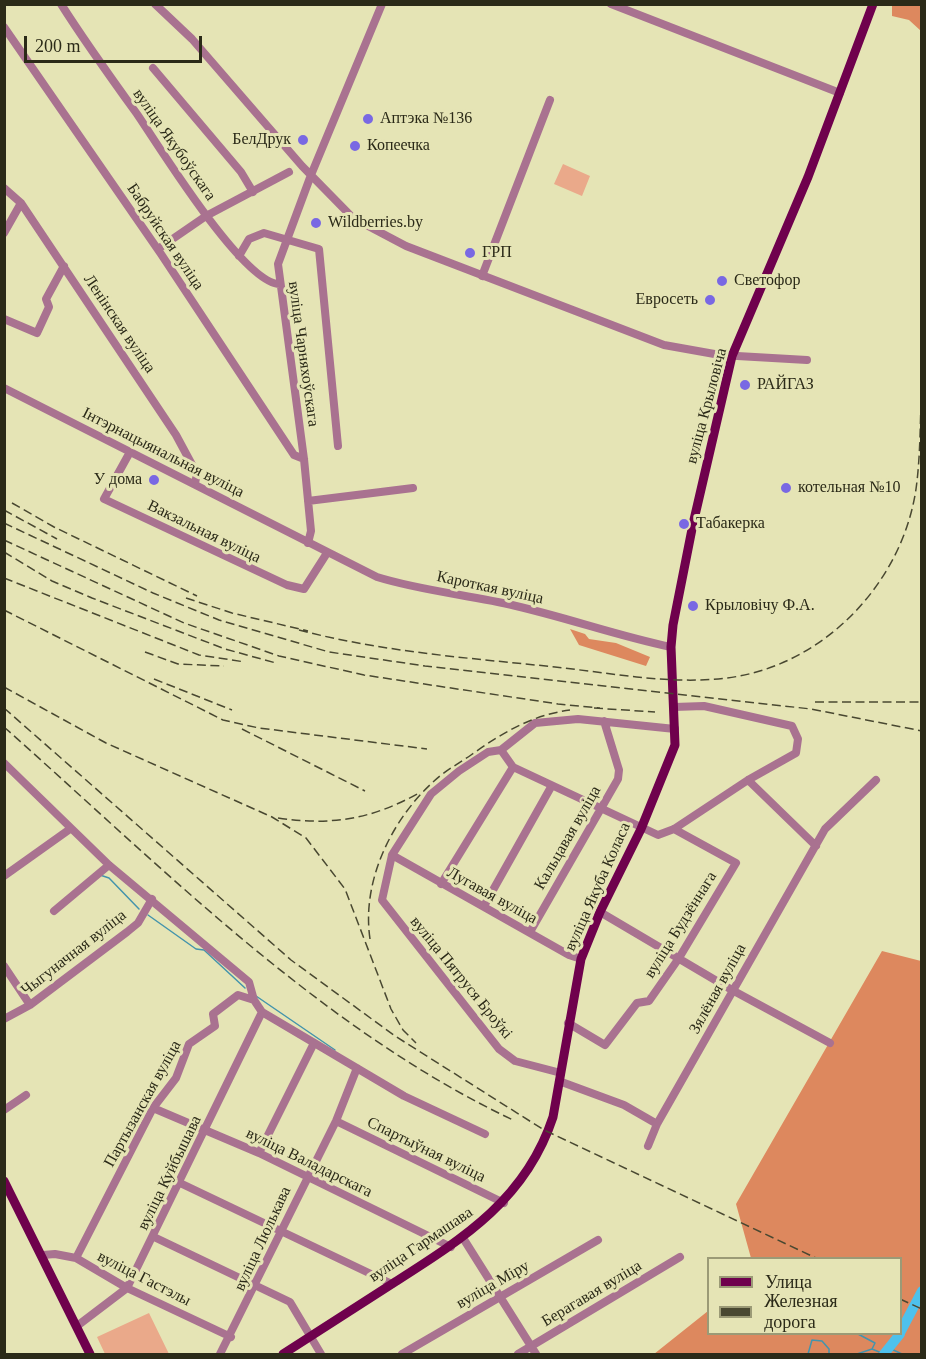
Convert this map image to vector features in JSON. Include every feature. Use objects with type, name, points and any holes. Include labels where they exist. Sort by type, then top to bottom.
[{"type":"main road","name":"вуліца Крыловіча","points":[[673,694],[671,647],[673,625],[693,524],[732,356],[786,234],[873,4]]},
{"type":"main road","name":"вуліца Якуба Коласа","points":[[548,1132],[581,958],[672,756],[675,729],[673,694]]},
{"type":"main road","name":"вуліца Гармашава","points":[[283,1354],[463,1238],[504,1203],[530,1166],[548,1132]]},
{"type":"main road","points":[[4,1181],[43,1255],[90,1354]]},
{"type":"street","name":"вуліца Якубоўскага","points":[[61,4],[206,216],[239,256],[263,278],[280,284]]},
{"type":"street","points":[[155,4],[192,39],[311,175],[353,218],[406,246],[664,345],[732,356],[807,360]]},
{"type":"street","name":"вуліца Чарняхоўскага","points":[[308,543],[311,531],[304,459],[278,264],[286,237],[382,4]]},
{"type":"street","points":[[611,4],[840,93]]},
{"type":"street","name":"Бабруйская вуліца","points":[[4,27],[158,249],[294,455],[304,459]]},
{"type":"street","points":[[153,68],[241,172],[253,192]]},
{"type":"street","points":[[482,276],[550,100]]},
{"type":"street","points":[[158,249],[206,216],[289,172]]},
{"type":"street","name":"Ленінская вуліца","points":[[4,188],[21,203],[190,458],[197,474],[195,483]]},
{"type":"street","points":[[4,233],[21,203]]},
{"type":"street","points":[[239,256],[249,239],[256,234],[286,237],[319,249],[338,446]]},
{"type":"street","points":[[4,319],[37,333],[49,307],[46,300],[64,266]]},
{"type":"street","name":"Інтэрнацыянальная вуліца","points":[[4,388],[130,453],[195,483],[308,543]]},
{"type":"street","name":"Вакзальная вуліца","points":[[130,453],[104,499],[287,585],[304,589],[327,553]]},
{"type":"street","points":[[308,501],[413,488]]},
{"type":"street","name":"Кароткая вуліца","points":[[308,543],[392,582],[519,606],[625,637],[671,647]]},
{"type":"street","points":[[501,750],[513,767],[551,787],[658,835],[674,829],[748,780],[796,753],[798,739],[792,726],[704,706],[674,707]]},
{"type":"street","points":[[392,855],[431,794],[459,771],[488,752],[501,750],[535,723],[578,719],[675,729]]},
{"type":"street","name":"Кальцавая вуліца","points":[[530,932],[618,779],[619,770],[604,722]]},
{"type":"street","points":[[4,763],[109,865],[249,982],[254,1000],[262,1012],[313,1045],[404,1096],[485,1134]]},
{"type":"street","points":[[441,884],[513,767]]},
{"type":"street","points":[[748,780],[816,846]]},
{"type":"street","name":"Зялёная вуліца","points":[[648,1146],[657,1124],[825,829],[876,780]]},
{"type":"street","points":[[484,906],[551,787]]},
{"type":"street","points":[[4,876],[70,829]]},
{"type":"street","name":"вуліца Будзённага","points":[[568,1023],[604,1045],[637,1003],[649,1000],[679,958],[736,863],[674,829]]},
{"type":"street","name":"Лугавая вуліца","points":[[392,855],[568,955],[581,958]]},
{"type":"street","name":"вуліца Пятруся Броўкі","points":[[392,855],[382,900],[499,1049],[515,1061],[560,1077],[624,1105],[657,1124]]},
{"type":"street","points":[[54,911],[109,865]]},
{"type":"street","name":"Чыгуначная вуліца","points":[[4,1019],[30,1005],[127,932],[138,923],[152,899]]},
{"type":"street","points":[[600,912],[732,990],[830,1043]]},
{"type":"street","points":[[4,966],[30,1005]]},
{"type":"street","name":"Партызанская вуліца","points":[[76,1258],[153,1108],[176,1078],[189,1044],[215,1026],[213,1014],[238,994],[254,1000]]},
{"type":"street","name":"вуліца Куйбышава","points":[[77,1326],[127,1288],[207,1130],[262,1012]]},
{"type":"street","points":[[260,1153],[313,1045]]},
{"type":"street","name":"вуліца Люлькава","points":[[220,1354],[231,1337],[307,1177],[336,1122],[357,1068]]},
{"type":"street","points":[[4,1110],[26,1095]]},
{"type":"street","name":"вуліца Валадарскага","points":[[153,1108],[260,1153],[451,1247]]},
{"type":"street","name":"Спартыўная вуліца","points":[[336,1122],[504,1203]]},
{"type":"street","points":[[180,1183],[392,1284]]},
{"type":"street","points":[[154,1237],[290,1302],[321,1354]]},
{"type":"street","points":[[463,1238],[498,1298],[536,1354]]},
{"type":"street","name":"вуліца Міру","points":[[402,1354],[598,1240]]},
{"type":"street","name":"вуліца Гастэлы","points":[[43,1255],[56,1254],[76,1258],[127,1288],[231,1337]]},
{"type":"street","name":"Берагавая вуліца","points":[[518,1354],[680,1257]]},
{"type":"shaded area","points":[[892,5],[921,5],[921,31],[909,20],[892,16]]},
{"type":"shaded area","points":[[563,164],[590,176],[582,196],[554,184]]},
{"type":"shaded area","points":[[570,629],[585,634],[589,639],[616,643],[650,657],[646,666],[579,645]]},
{"type":"shaded area","points":[[882,951],[921,961],[921,1354],[654,1354],[707,1312],[707,1335],[902,1335],[902,1257],[751,1257],[736,1204]]},
{"type":"shaded area","points":[[149,1313],[169,1354],[105,1354],[97,1337]]},
{"type":"waterway","points":[[100,875],[109,878],[139,909]]},
{"type":"waterway","points":[[148,915],[196,949],[204,950],[245,988]]},
{"type":"waterway","points":[[256,996],[335,1050]]},
{"type":"waterway","points":[[902,1329],[922,1291]]},
{"type":"waterway","points":[[860,1335],[875,1343],[872,1349]]},
{"type":"waterway","points":[[884,1354],[899,1335]]},
{"type":"waterway","points":[[808,1354],[812,1340],[822,1341],[829,1349],[829,1354]]},
{"type":"waterway","points":[[889,1348],[902,1354]]},
{"type":"waterway","points":[[857,1354],[872,1349],[884,1354]]},
{"type":"railway","points":[[299,630],[394,649],[684,680],[727,678],[762,670],[795,657],[825,638],[852,615],[875,587],[894,557],[908,524],[916,489],[922,376]]},
{"type":"railway","points":[[12,503],[54,527],[197,596]]},
{"type":"railway","points":[[4,510],[57,539]]},
{"type":"railway","points":[[4,523],[153,593],[219,620],[329,652],[425,666],[811,709],[922,731]]},
{"type":"railway","points":[[4,540],[184,623],[279,656],[364,675],[558,704],[600,708]]},
{"type":"railway","points":[[4,552],[52,581],[92,598],[225,649],[276,663]]},
{"type":"railway","points":[[4,578],[199,655],[245,662]]},
{"type":"railway","points":[[186,598],[232,613],[308,631]]},
{"type":"railway","points":[[4,610],[223,720],[259,728],[427,749]]},
{"type":"railway","points":[[145,652],[178,664],[224,666]]},
{"type":"railway","points":[[154,679],[232,710]]},
{"type":"railway","points":[[4,687],[106,743],[272,817],[306,838],[345,889],[391,1009],[403,1030],[416,1043]]},
{"type":"railway","points":[[815,702],[922,702]]},
{"type":"railway","points":[[4,708],[291,960],[395,1036],[544,1130],[814,1257]]},
{"type":"railway","points":[[594,708],[655,712]]},
{"type":"railway","points":[[370,939],[369,916],[376,871],[395,828],[423,791],[444,773],[506,732],[543,716],[570,710]]},
{"type":"railway","points":[[4,727],[184,889],[309,993],[375,1040],[442,1083],[513,1120]]},
{"type":"railway","points":[[242,729],[365,791]]},
{"type":"railway","points":[[278,818],[316,821],[351,818],[385,809],[419,793]]},
{"type":"railway","points":[[902,1300],[922,1309]]},
{"type":"place","name":"Аптэка №136","points":[[368,119]]},
{"type":"place","name":"БелДрук","points":[[303,140]]},
{"type":"place","name":"Копеечка","points":[[355,146]]},
{"type":"place","name":"Wildberries.by","points":[[316,223]]},
{"type":"place","name":"ГРП","points":[[470,253]]},
{"type":"place","name":"Светофор","points":[[722,281]]},
{"type":"place","name":"Евросеть","points":[[710,300]]},
{"type":"place","name":"РАЙГАЗ","points":[[745,385]]},
{"type":"place","name":"У дома","points":[[154,480]]},
{"type":"place","name":"котельная №10","points":[[786,488]]},
{"type":"place","name":"Табакерка","points":[[684,524]]},
{"type":"place","name":"Крыловічу Ф.А.","points":[[693,606]]}]
